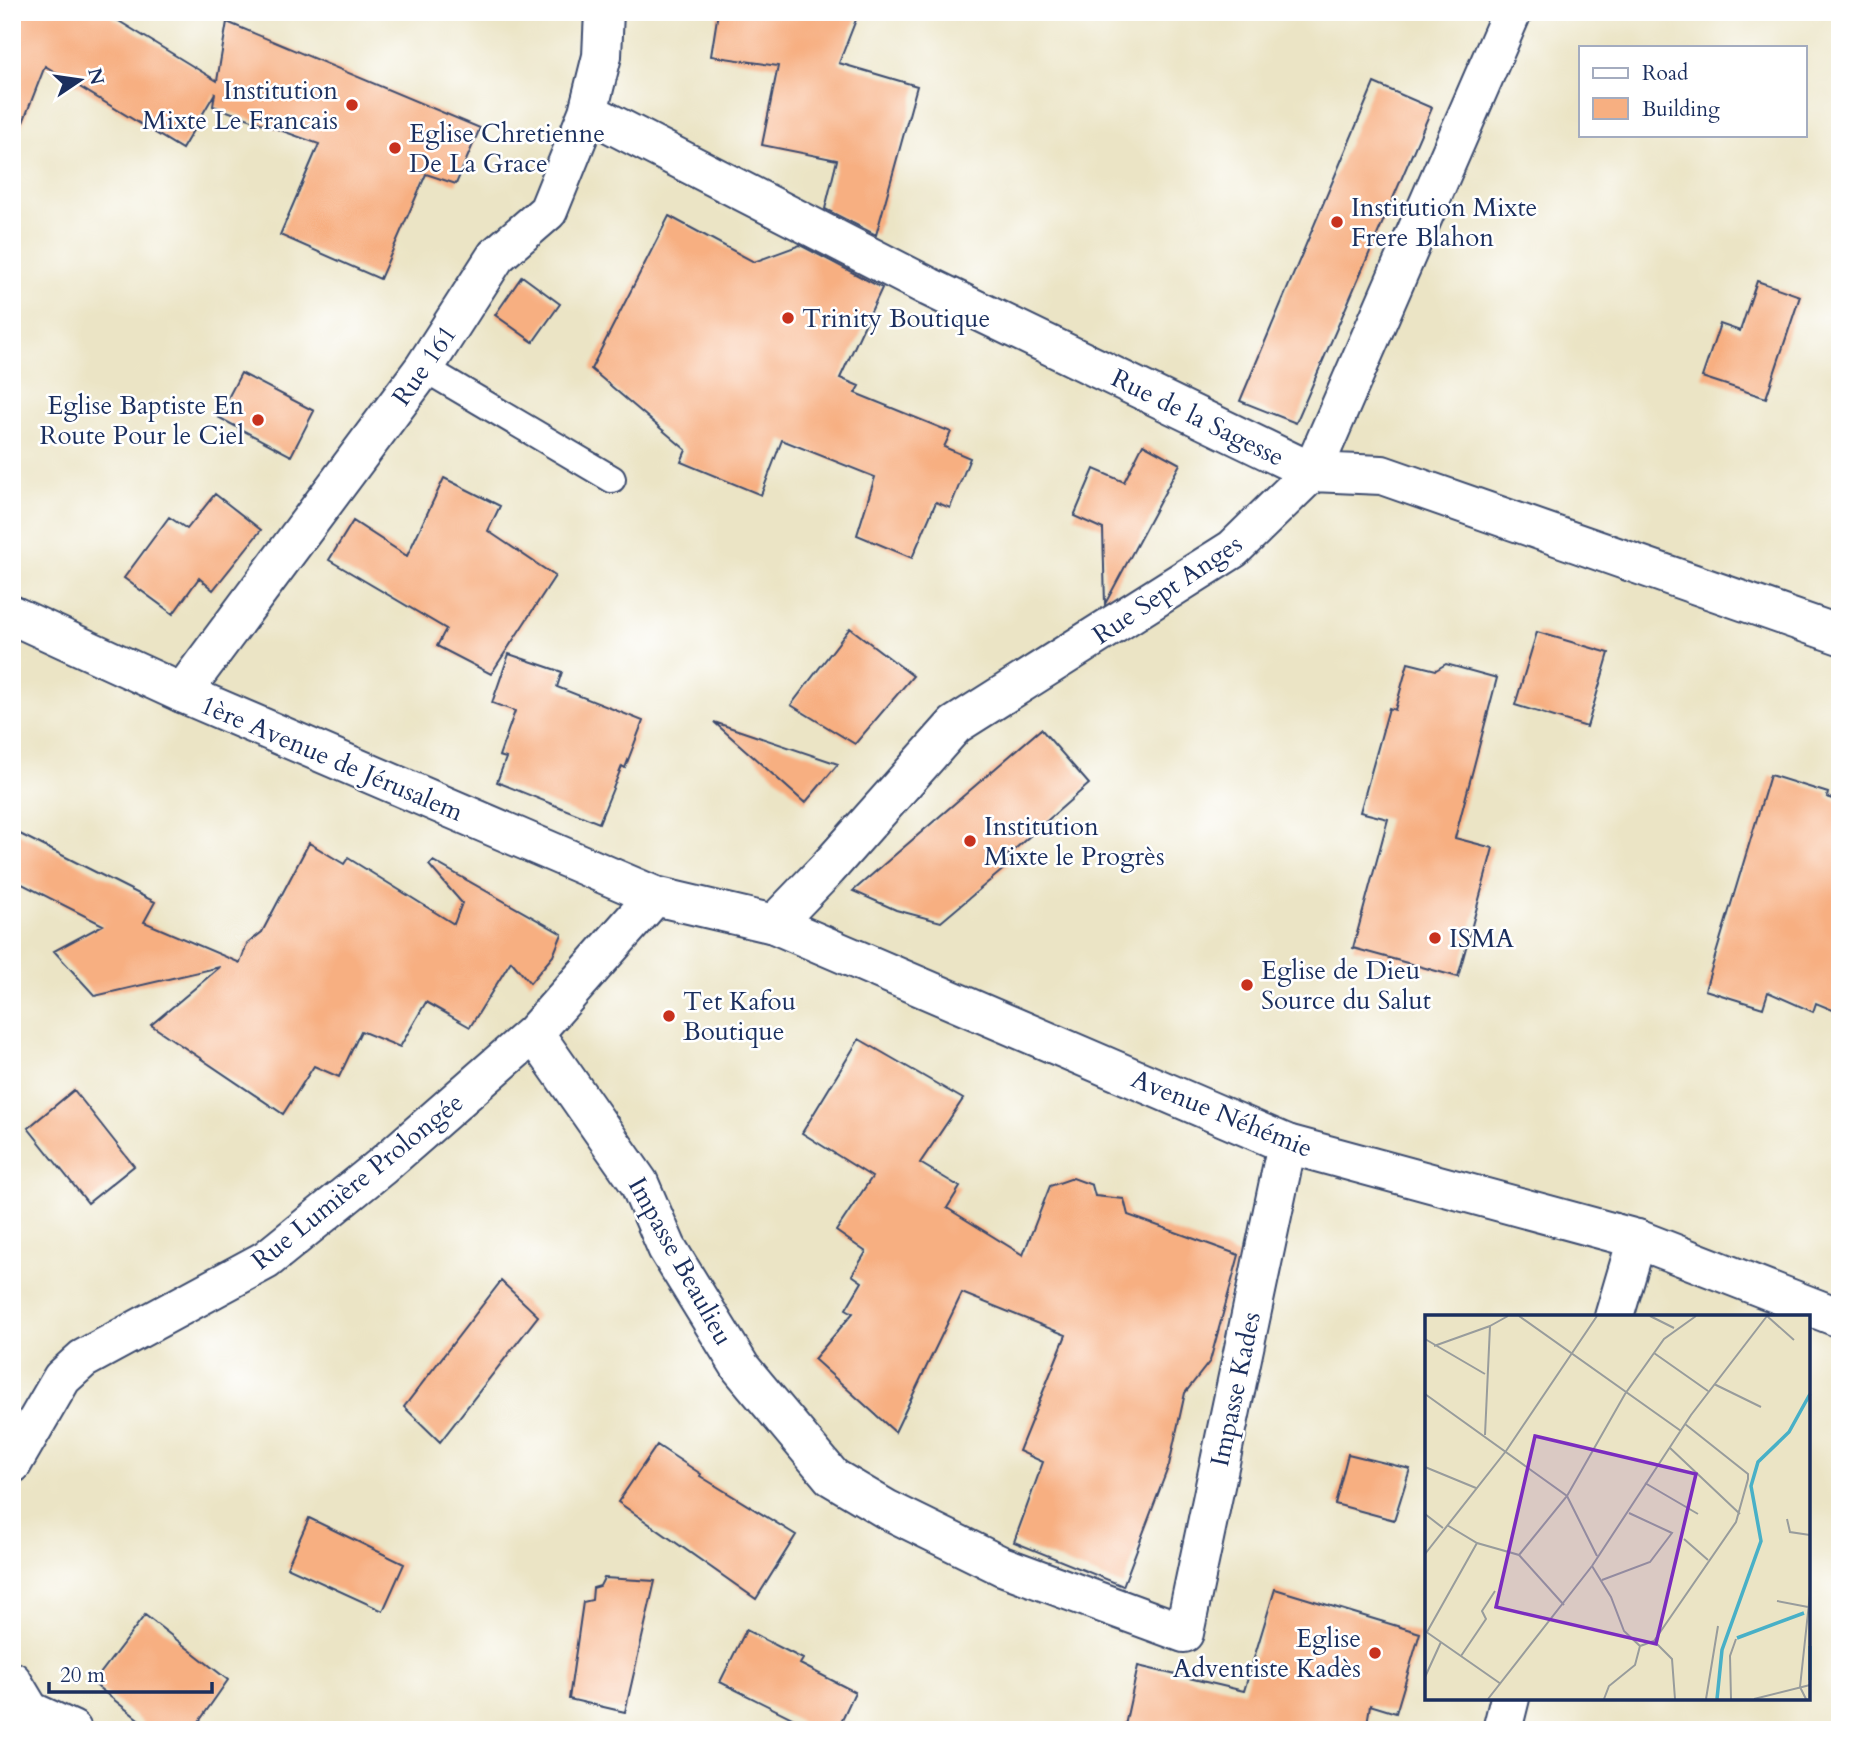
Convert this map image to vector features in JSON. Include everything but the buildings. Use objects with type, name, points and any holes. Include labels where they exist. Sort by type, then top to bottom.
[{"type":"street","name":"Rue 161","points":[[182,693],[424,368],[496,256],[548,211],[589,112],[602,56],[604,12]]},
{"type":"street","name":"Rue Sept Anges","points":[[774,923],[828,868],[955,725],[1233,549],[1312,472],[1512,12]]},
{"type":"street","name":"Rue de la Sagesse","points":[[589,112],[929,288],[1312,472],[1382,475],[1840,635]]},
{"type":"street","name":"1ère Avenue de Jérusalem","points":[[12,615],[182,693],[655,896]]},
{"type":"street","name":"Avenue Néhémie","points":[[655,896],[774,923],[1287,1144],[1637,1239],[1840,1318]]},
{"type":"street","name":"Rue Lumière Prolongée","points":[[12,1464],[62,1378],[83,1359],[266,1260],[382,1166],[534,1033],[655,896]]},
{"type":"street","name":"Impasse Beaulieu","points":[[534,1033],[639,1183],[667,1248],[741,1368],[832,1477],[886,1508],[1002,1566],[1184,1633]]},
{"type":"street","name":"Impasse Kades","points":[[1184,1633],[1287,1144]]},
{"type":"street","points":[[1615,1315],[1637,1239]]},
{"type":"street","points":[[1502,1730],[1510,1700]]},
{"type":"street","points":[[22,1708],[72,1730]]},
{"type":"lane","points":[[424,368],[612,479]]},
{"type":"place","name":"Institution Mixte Le Francais","points":[[352,105]]},
{"type":"place","name":"Eglise Chretienne De La Grace","points":[[395,148]]},
{"type":"place","name":"Institution Mixte Frere Blahon","points":[[1337,222]]},
{"type":"place","name":"Trinity Boutique","points":[[788,318]]},
{"type":"place","name":"Eglise Baptiste En Route Pour le Ciel","points":[[258,420]]},
{"type":"place","name":"Institution Mixte le Progrès","points":[[970,841]]},
{"type":"place","name":"ISMA","points":[[1435,938]]},
{"type":"place","name":"Eglise de Dieu Source du Salut","points":[[1247,985]]},
{"type":"place","name":"Tet Kafou Boutique","points":[[669,1016]]},
{"type":"place","name":"Eglise Adventiste Kadès","points":[[1375,1653]]}]
